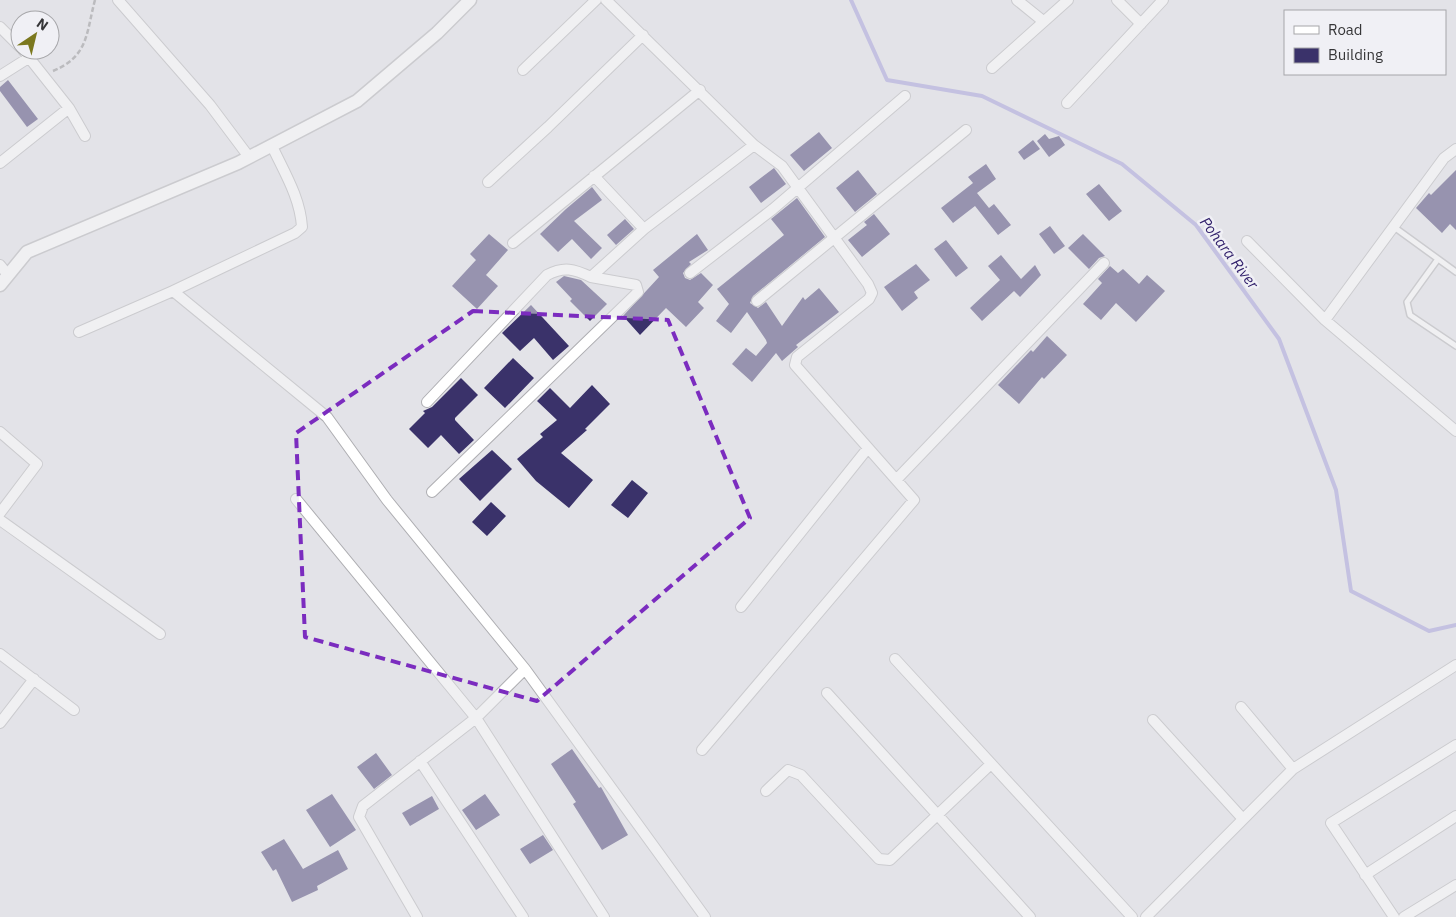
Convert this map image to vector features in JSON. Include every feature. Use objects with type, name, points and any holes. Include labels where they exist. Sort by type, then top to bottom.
[{"type":"street","points":[[118,0],[210,105],[249,157]]},
{"type":"street","points":[[0,285],[4,270],[27,252],[249,157],[357,102],[437,33],[470,0]]},
{"type":"street","points":[[523,70],[596,0]]},
{"type":"street","points":[[606,0],[754,145],[782,166],[872,293],[869,299],[797,357],[795,365],[914,500],[702,750]]},
{"type":"street","points":[[1017,0],[1043,21]]},
{"type":"street","points":[[992,68],[1068,0]]},
{"type":"street","points":[[1117,0],[1141,24]]},
{"type":"street","points":[[1067,103],[1163,0]]},
{"type":"street","points":[[0,26],[10,36]]},
{"type":"street","points":[[488,182],[548,127],[642,35]]},
{"type":"street","points":[[0,76],[19,60]]},
{"type":"street","points":[[33,60],[70,108],[85,136]]},
{"type":"street","points":[[513,243],[700,90]]},
{"type":"street","points":[[690,273],[774,209],[797,186],[905,96]]},
{"type":"street","points":[[0,163],[70,108]]},
{"type":"street","points":[[757,301],[834,237],[891,194],[966,130]]},
{"type":"street","points":[[591,277],[644,229],[754,145]]},
{"type":"street","points":[[79,332],[173,291],[302,227],[301,214],[295,194],[272,146]]},
{"type":"street","points":[[1325,320],[1444,158],[1456,149]]},
{"type":"street","points":[[594,176],[644,229]]},
{"type":"street","points":[[1247,241],[1325,320],[1456,431]]},
{"type":"street","points":[[897,479],[1104,263]]},
{"type":"street","points":[[427,402],[547,275],[557,270],[571,268],[591,277],[636,285],[638,292],[432,492]]},
{"type":"street","points":[[173,291],[327,417],[387,500],[525,669],[706,917]]},
{"type":"street","points":[[0,432],[37,464],[0,513]]},
{"type":"street","points":[[740,607],[868,448]]},
{"type":"street","points":[[296,499],[476,718],[604,917]]},
{"type":"street","points":[[0,520],[160,634]]},
{"type":"street","points":[[0,654],[74,710]]},
{"type":"street","points":[[896,659],[1132,917]]},
{"type":"street","points":[[1146,917],[1293,769],[1456,665]]},
{"type":"street","points":[[417,917],[359,817],[363,806],[476,718],[525,669]]},
{"type":"street","points":[[0,723],[34,679]]},
{"type":"street","points":[[827,693],[1030,917]]},
{"type":"street","points":[[1241,707],[1293,769]]},
{"type":"street","points":[[1153,720],[1243,819]]},
{"type":"street","points":[[1394,917],[1331,823],[1456,744]]},
{"type":"street","points":[[420,762],[522,917]]},
{"type":"street","points":[[766,791],[788,770],[801,775],[878,859],[890,860],[991,764]]},
{"type":"street","points":[[1365,875],[1456,816]]},
{"type":"street","points":[[1404,917],[1456,884]]},
{"type":"lane","points":[[1394,227],[1456,272]]},
{"type":"lane","points":[[1438,258],[1407,302],[1410,315],[1456,346]]},
{"type":"path","points":[[44,74],[64,66],[82,50],[95,0]]},
{"type":"highlighted area","points":[[473,311],[668,320],[750,518],[537,701],[305,637],[296,433]]},
{"type":"building","points":[[8,80],[38,119],[27,127],[0,91],[0,87]]},
{"type":"building","points":[[819,132],[832,148],[804,171],[790,155]]},
{"type":"building","points":[[1045,134],[1049,139],[1059,136],[1065,145],[1049,157],[1037,141]]},
{"type":"building","points":[[1033,140],[1040,149],[1024,160],[1018,152]]},
{"type":"building","points":[[986,164],[996,179],[977,193],[989,208],[994,204],[1011,225],[998,235],[975,206],[953,223],[941,208],[973,183],[968,177]]},
{"type":"building","points":[[774,168],[786,184],[761,203],[749,187]]},
{"type":"building","points":[[858,170],[877,194],[855,212],[836,188]]},
{"type":"building","points":[[1456,170],[1456,230],[1450,224],[1442,233],[1416,208],[1429,193],[1431,195]]},
{"type":"building","points":[[1099,184],[1122,211],[1109,221],[1086,194]]},
{"type":"building","points":[[592,187],[602,200],[574,221],[602,248],[591,259],[572,239],[558,252],[540,234]]},
{"type":"building","points":[[797,198],[825,237],[753,296],[750,303],[758,308],[766,302],[782,326],[803,297],[805,300],[819,288],[839,312],[796,345],[798,347],[782,361],[776,353],[752,382],[732,364],[746,348],[756,356],[767,343],[766,340],[747,312],[731,333],[716,321],[729,304],[717,289],[784,235],[771,219]]},
{"type":"building","points":[[874,214],[890,234],[862,257],[848,240],[867,225],[864,222]]},
{"type":"building","points":[[625,219],[634,229],[616,245],[607,235]]},
{"type":"building","points":[[1050,226],[1065,246],[1054,254],[1039,234]]},
{"type":"building","points":[[489,234],[508,250],[486,275],[498,286],[477,309],[452,286],[476,260],[470,254]]},
{"type":"building","points":[[697,234],[708,250],[689,262],[691,264],[683,273],[685,278],[690,280],[701,273],[713,285],[698,302],[704,308],[686,327],[666,308],[640,335],[623,316],[659,277],[653,270]]},
{"type":"building","points":[[1083,234],[1105,256],[1099,258],[1089,269],[1068,248]]},
{"type":"building","points":[[946,240],[968,268],[956,277],[934,249]]},
{"type":"building","points":[[1001,255],[1021,279],[1035,265],[1041,275],[1020,297],[1014,291],[982,321],[970,308],[1000,280],[988,266]]},
{"type":"building","points":[[916,264],[930,280],[914,292],[918,298],[902,311],[884,287]]},
{"type":"building","points":[[1110,266],[1118,273],[1123,269],[1139,284],[1147,275],[1165,291],[1136,322],[1116,303],[1101,320],[1083,304],[1102,283],[1098,279]]},
{"type":"building","points":[[564,276],[581,280],[607,304],[590,321],[570,301],[572,299],[556,282]]},
{"type":"building","points":[[531,305],[569,346],[553,360],[534,338],[520,351],[502,333]]},
{"type":"building","points":[[1047,336],[1067,355],[1044,379],[1042,377],[1019,404],[998,385]]},
{"type":"building","points":[[513,358],[534,378],[505,408],[484,388]]},
{"type":"building","points":[[461,378],[478,395],[455,420],[474,440],[459,454],[441,435],[428,448],[409,429],[425,413],[423,411],[432,407]]},
{"type":"building","points":[[592,385],[610,404],[585,429],[587,430],[561,453],[593,480],[569,508],[536,481],[517,459],[543,437],[540,434],[557,420],[537,401],[550,388],[570,408]]},
{"type":"building","points":[[492,450],[512,469],[480,501],[459,479]]},
{"type":"building","points":[[632,480],[648,493],[628,518],[611,505]]},
{"type":"building","points":[[491,502],[506,516],[487,536],[472,522]]},
{"type":"building","points":[[572,749],[599,788],[601,787],[628,835],[602,850],[573,804],[576,802],[551,764]]},
{"type":"building","points":[[376,753],[392,775],[374,789],[357,767]]},
{"type":"building","points":[[332,794],[356,830],[330,847],[306,810]]},
{"type":"building","points":[[485,794],[500,815],[476,830],[462,810]]},
{"type":"building","points":[[432,796],[439,809],[410,826],[402,813]]},
{"type":"building","points":[[543,835],[553,850],[530,864],[520,849]]},
{"type":"building","points":[[284,839],[303,869],[338,850],[348,869],[317,886],[318,890],[292,902],[276,869],[273,871],[261,852]]},
{"type":"waterway","name":"Pohara River","points":[[851,0],[887,80],[982,96],[1122,164],[1196,225],[1279,339],[1336,490],[1351,591],[1429,631],[1456,625]]}]
